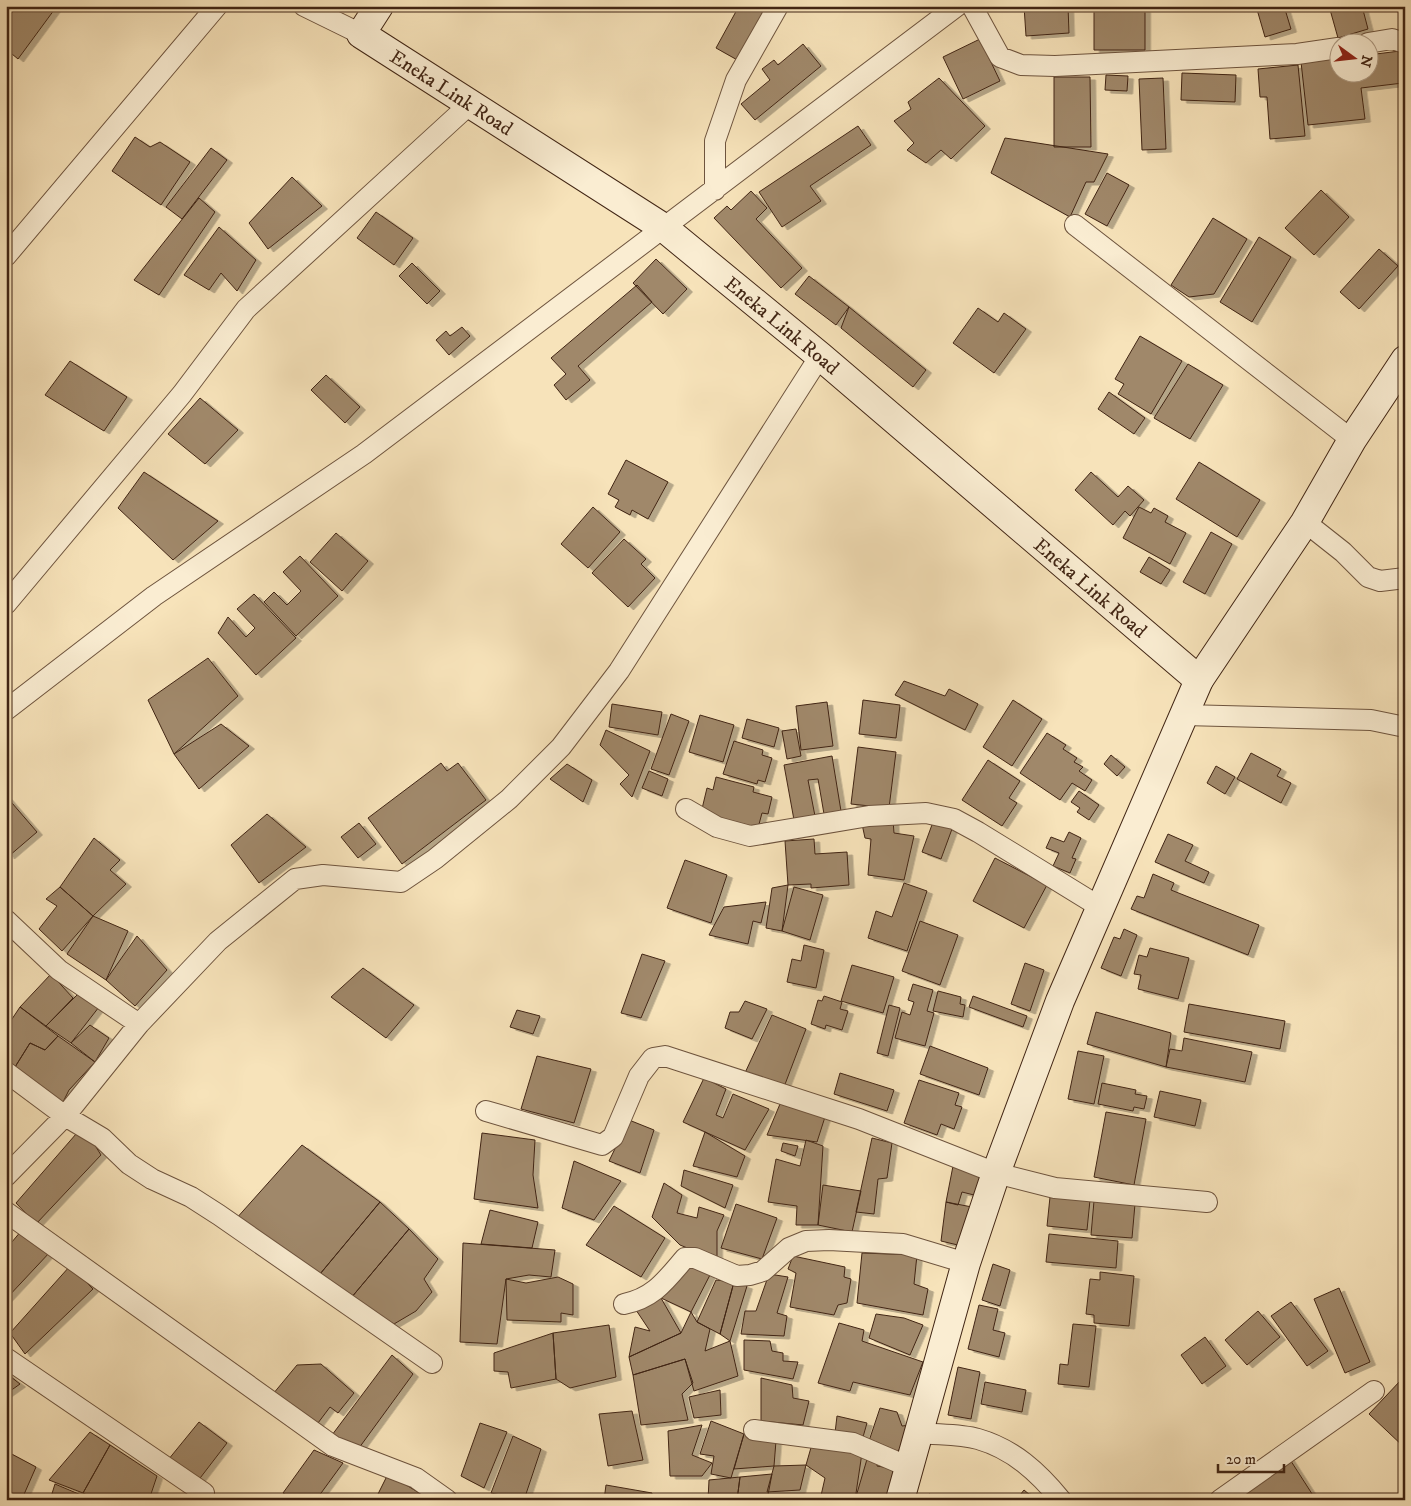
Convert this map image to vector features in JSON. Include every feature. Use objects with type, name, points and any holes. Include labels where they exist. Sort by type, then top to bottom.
[{"type":"street","points":[[6,256],[217,6]]},
{"type":"street","points":[[304,6],[361,34],[379,6]]},
{"type":"street","points":[[715,190],[715,140],[736,80],[778,6]]},
{"type":"street","points":[[6,710],[154,596],[364,454],[957,6]]},
{"type":"street","points":[[972,6],[1000,57],[1021,65],[1055,66],[1175,61],[1298,54],[1328,50]]},
{"type":"street","name":"Eneka Link Road","points":[[361,34],[664,228],[820,356],[1200,680]]},
{"type":"street","points":[[1378,41],[1392,39],[1405,43]]},
{"type":"street","points":[[6,604],[182,394],[246,309],[470,104]]},
{"type":"street","points":[[1075,225],[1352,440]]},
{"type":"street","points":[[6,1176],[65,1116],[139,1024],[218,941],[294,879],[323,876],[401,882],[435,859],[509,799],[561,747],[619,671],[820,356]]},
{"type":"street","points":[[900,1500],[966,1263],[996,1172],[1060,1001],[1184,715],[1200,680],[1305,522],[1352,440],[1405,360]]},
{"type":"street","points":[[1305,522],[1343,552],[1368,577],[1380,581],[1405,578]]},
{"type":"street","points":[[1184,715],[1371,720],[1405,727]]},
{"type":"street","points":[[686,808],[716,828],[750,836],[869,816],[926,813],[935,815],[954,820],[978,832],[1100,907]]},
{"type":"street","points":[[6,920],[58,970],[139,1024]]},
{"type":"street","points":[[486,1111],[602,1145],[613,1137],[639,1076],[653,1058],[665,1056],[859,1119],[996,1172],[1055,1188],[1207,1202]]},
{"type":"street","points":[[6,1072],[65,1116],[102,1138],[129,1164],[152,1178],[191,1197],[219,1215],[432,1363]]},
{"type":"street","points":[[6,1212],[333,1446],[416,1478],[447,1500]]},
{"type":"street","points":[[624,1304],[640,1301],[655,1292],[685,1258],[695,1258],[738,1276],[763,1271],[789,1248],[806,1241],[903,1244],[966,1263]]},
{"type":"street","points":[[6,1358],[204,1493]]},
{"type":"street","points":[[1220,1500],[1374,1391]]},
{"type":"street","points":[[754,1430],[852,1443],[909,1467]]},
{"type":"street","points":[[920,1433],[977,1439],[1013,1452],[1047,1483],[1061,1500]]},
{"type":"building","points":[[12,6],[57,6],[18,59],[6,49],[6,16]]},
{"type":"building","points":[[739,6],[751,6],[767,15],[741,62],[716,48]]},
{"type":"building","points":[[1024,6],[1068,6],[1069,33],[1026,36]]},
{"type":"building","points":[[1256,6],[1284,6],[1291,29],[1265,37]]},
{"type":"building","points":[[1329,6],[1362,6],[1368,29],[1358,32],[1336,32]]},
{"type":"building","points":[[1094,7],[1145,7],[1145,50],[1094,50]]},
{"type":"building","points":[[980,39],[1000,81],[963,99],[943,57]]},
{"type":"building","points":[[803,44],[821,66],[755,120],[741,104],[770,80],[762,69],[774,60],[778,65]]},
{"type":"building","points":[[1400,51],[1403,83],[1361,88],[1365,119],[1308,125],[1301,62],[1328,59],[1328,82],[1378,82],[1378,54]]},
{"type":"building","points":[[1298,65],[1305,136],[1270,139],[1267,97],[1260,97],[1258,69]]},
{"type":"building","points":[[1182,73],[1236,75],[1235,102],[1181,100]]},
{"type":"building","points":[[1106,75],[1128,76],[1127,91],[1105,90]]},
{"type":"building","points":[[1054,77],[1090,77],[1091,147],[1054,147]]},
{"type":"building","points":[[939,78],[985,126],[951,159],[941,150],[926,163],[907,150],[914,143],[894,121],[911,109],[908,102]]},
{"type":"building","points":[[1163,78],[1166,149],[1142,150],[1139,79]]},
{"type":"building","points":[[858,126],[871,145],[810,186],[821,201],[782,227],[759,192]]},
{"type":"building","points":[[135,137],[150,147],[160,142],[190,162],[161,205],[112,171]]},
{"type":"building","points":[[1005,138],[1108,154],[1094,182],[1086,182],[1070,217],[991,173]]},
{"type":"building","points":[[211,148],[227,160],[182,219],[166,207]]},
{"type":"building","points":[[1107,173],[1129,185],[1107,226],[1085,214]]},
{"type":"building","points":[[292,177],[322,206],[268,249],[249,223]]},
{"type":"building","points":[[1321,190],[1349,217],[1314,255],[1285,228]]},
{"type":"building","points":[[751,191],[767,208],[756,219],[802,268],[781,288],[714,218],[727,206],[731,210]]},
{"type":"building","points":[[199,198],[215,212],[159,295],[134,280]]},
{"type":"building","points":[[376,212],[413,238],[394,265],[357,238]]},
{"type":"building","points":[[1213,218],[1247,239],[1214,294],[1189,297],[1171,285]]},
{"type":"building","points":[[219,227],[256,260],[237,291],[221,273],[209,290],[184,275]]},
{"type":"building","points":[[1259,237],[1291,257],[1252,322],[1220,302]]},
{"type":"building","points":[[1379,249],[1398,266],[1359,309],[1340,292]]},
{"type":"building","points":[[656,259],[687,289],[663,314],[633,283]]},
{"type":"building","points":[[412,263],[440,291],[427,304],[399,276]]},
{"type":"building","points":[[809,276],[849,307],[836,325],[795,294]]},
{"type":"building","points":[[637,285],[652,302],[578,366],[590,380],[566,400],[554,385],[566,374],[551,358]]},
{"type":"building","points":[[849,307],[926,370],[913,387],[841,328]]},
{"type":"building","points":[[978,308],[998,322],[1004,313],[1026,329],[994,373],[953,343]]},
{"type":"building","points":[[462,327],[470,336],[449,355],[436,340],[446,331],[450,336]]},
{"type":"building","points":[[1140,336],[1182,361],[1151,414],[1118,394],[1124,384],[1115,379]]},
{"type":"building","points":[[70,361],[127,397],[104,431],[45,395]]},
{"type":"building","points":[[1188,364],[1223,385],[1190,439],[1154,418]]},
{"type":"building","points":[[326,375],[360,407],[345,423],[311,390]]},
{"type":"building","points":[[1109,392],[1145,418],[1134,434],[1098,409]]},
{"type":"building","points":[[200,398],[238,430],[205,464],[168,434]]},
{"type":"building","points":[[626,460],[668,482],[648,519],[632,510],[630,515],[615,507],[619,500],[608,494]]},
{"type":"building","points":[[1199,462],[1260,500],[1237,537],[1176,499]]},
{"type":"building","points":[[144,472],[218,521],[173,560],[118,508]]},
{"type":"building","points":[[1091,472],[1118,497],[1128,486],[1144,500],[1130,516],[1125,511],[1113,525],[1075,490]]},
{"type":"building","points":[[593,507],[620,532],[588,568],[561,544]]},
{"type":"building","points":[[1139,507],[1151,513],[1154,508],[1168,516],[1165,522],[1186,533],[1170,564],[1123,538]]},
{"type":"building","points":[[1211,532],[1232,544],[1205,594],[1183,582]]},
{"type":"building","points":[[336,533],[368,561],[342,591],[310,562]]},
{"type":"building","points":[[624,539],[646,559],[641,564],[655,578],[628,607],[592,573]]},
{"type":"building","points":[[300,556],[338,596],[296,636],[264,602],[274,592],[287,605],[301,591],[283,572]]},
{"type":"building","points":[[1149,557],[1170,570],[1161,584],[1140,572]]},
{"type":"building","points":[[254,594],[296,638],[256,675],[218,633],[228,617],[246,637],[255,628],[237,609]]},
{"type":"building","points":[[208,658],[238,696],[174,754],[148,700]]},
{"type":"building","points":[[904,681],[945,696],[949,689],[978,704],[965,730],[895,695]]},
{"type":"building","points":[[863,700],[900,705],[896,738],[859,734]]},
{"type":"building","points":[[1013,700],[1042,719],[1012,766],[983,747]]},
{"type":"building","points":[[827,702],[833,746],[801,750],[796,706]]},
{"type":"building","points":[[612,704],[662,712],[658,735],[609,727]]},
{"type":"building","points":[[671,714],[689,721],[669,775],[651,769]]},
{"type":"building","points":[[700,715],[734,725],[723,762],[689,752]]},
{"type":"building","points":[[747,719],[779,728],[774,747],[742,738]]},
{"type":"building","points":[[221,724],[249,746],[199,789],[174,754]]},
{"type":"building","points":[[796,729],[801,756],[787,759],[782,731]]},
{"type":"building","points":[[606,730],[650,751],[632,797],[620,784],[629,775],[600,745]]},
{"type":"building","points":[[1047,733],[1066,745],[1063,749],[1077,758],[1074,762],[1083,767],[1079,771],[1092,780],[1085,791],[1072,783],[1060,800],[1020,773]]},
{"type":"building","points":[[734,741],[763,750],[762,755],[772,758],[765,782],[758,780],[757,784],[723,774]]},
{"type":"building","points":[[858,747],[896,752],[889,808],[851,804]]},
{"type":"building","points":[[1251,753],[1281,769],[1277,776],[1291,783],[1281,803],[1237,779]]},
{"type":"building","points":[[1111,755],[1125,767],[1117,776],[1104,764]]},
{"type":"building","points":[[832,756],[841,811],[824,814],[818,779],[808,780],[815,816],[794,820],[784,765]]},
{"type":"building","points":[[988,760],[1020,781],[1009,798],[1017,803],[1002,826],[962,800]]},
{"type":"building","points":[[441,763],[447,771],[458,763],[486,800],[402,864],[368,818]]},
{"type":"building","points":[[567,764],[592,780],[583,802],[550,779]]},
{"type":"building","points":[[1216,766],[1235,777],[1225,794],[1207,783]]},
{"type":"building","points":[[649,771],[668,779],[662,796],[642,788]]},
{"type":"building","points":[[716,777],[754,787],[753,792],[772,797],[768,814],[762,813],[758,828],[701,813],[707,788],[713,790]]},
{"type":"building","points":[[1079,791],[1099,805],[1089,820],[1077,812],[1080,808],[1071,802]]},
{"type":"building","points":[[6,796],[37,832],[9,856],[6,851]]},
{"type":"building","points":[[267,814],[306,847],[259,883],[231,845]]},
{"type":"building","points":[[893,820],[894,833],[914,836],[904,880],[868,875],[871,839],[865,838],[862,824]]},
{"type":"building","points":[[933,822],[952,829],[941,859],[922,852]]},
{"type":"building","points":[[359,823],[376,844],[358,858],[341,837]]},
{"type":"building","points":[[1069,832],[1081,838],[1072,858],[1076,859],[1070,873],[1053,866],[1059,853],[1046,848],[1051,837],[1064,842]]},
{"type":"building","points":[[1168,834],[1193,845],[1185,861],[1209,872],[1204,883],[1155,862]]},
{"type":"building","points":[[94,838],[120,860],[110,870],[126,884],[93,916],[60,887]]},
{"type":"building","points":[[814,839],[815,854],[847,852],[849,885],[811,888],[811,884],[788,885],[785,841]]},
{"type":"building","points":[[995,858],[1047,885],[1024,928],[973,901]]},
{"type":"building","points":[[685,860],[727,875],[711,923],[667,908]]},
{"type":"building","points":[[1153,874],[1174,883],[1171,890],[1259,925],[1248,955],[1131,909],[1137,896],[1144,898]]},
{"type":"building","points":[[904,883],[927,891],[907,951],[868,938],[876,911],[892,917]]},
{"type":"building","points":[[788,885],[782,931],[766,928],[772,888]]},
{"type":"building","points":[[60,887],[93,916],[62,951],[39,929],[57,906],[46,899]]},
{"type":"building","points":[[794,887],[823,895],[810,940],[782,931]]},
{"type":"building","points":[[766,902],[761,923],[753,921],[748,944],[709,935],[724,907]]},
{"type":"building","points":[[93,916],[128,931],[106,980],[67,954]]},
{"type":"building","points":[[920,921],[958,935],[940,985],[902,971]]},
{"type":"building","points":[[1124,929],[1137,935],[1121,976],[1101,968],[1114,937],[1120,939]]},
{"type":"building","points":[[137,936],[167,970],[135,1006],[106,980]]},
{"type":"building","points":[[804,945],[824,950],[816,988],[787,982],[792,959],[801,961]]},
{"type":"building","points":[[1150,948],[1189,958],[1178,999],[1138,989],[1141,975],[1134,974],[1139,955],[1147,957]]},
{"type":"building","points":[[642,954],[665,961],[641,1018],[621,1013]]},
{"type":"building","points":[[1025,963],[1044,970],[1030,1011],[1011,1004]]},
{"type":"building","points":[[852,965],[894,977],[883,1013],[841,1001]]},
{"type":"building","points":[[363,968],[414,1005],[386,1038],[331,997]]},
{"type":"building","points":[[51,974],[73,998],[46,1026],[20,1007]]},
{"type":"building","points":[[913,984],[933,990],[927,1011],[934,1013],[925,1046],[895,1038],[902,1012],[910,1015],[914,1002],[908,1000]]},
{"type":"building","points":[[938,991],[961,997],[960,1004],[965,1005],[963,1017],[933,1011]]},
{"type":"building","points":[[78,994],[99,1007],[71,1043],[46,1026]]},
{"type":"building","points":[[824,996],[842,1002],[840,1009],[848,1011],[842,1030],[826,1025],[825,1029],[811,1024],[818,1000],[822,1001]]},
{"type":"building","points":[[973,996],[1027,1016],[1023,1027],[969,1007]]},
{"type":"building","points":[[745,1001],[767,1009],[752,1039],[725,1028],[730,1012],[739,1012]]},
{"type":"building","points":[[1189,1004],[1285,1021],[1280,1049],[1184,1032]]},
{"type":"building","points":[[889,1005],[900,1008],[888,1056],[877,1053]]},
{"type":"building","points":[[20,1007],[58,1036],[45,1050],[30,1043],[15,1067],[6,1061],[6,1028]]},
{"type":"building","points":[[517,1010],[540,1016],[533,1034],[510,1027]]},
{"type":"building","points":[[1096,1012],[1171,1033],[1166,1067],[1087,1044]]},
{"type":"building","points":[[772,1015],[806,1029],[784,1087],[744,1075]]},
{"type":"building","points":[[90,1025],[109,1038],[95,1062],[71,1043]]},
{"type":"building","points":[[58,1036],[95,1062],[69,1090],[62,1104],[15,1067],[30,1043],[45,1050]]},
{"type":"building","points":[[1184,1038],[1252,1052],[1245,1082],[1166,1067],[1170,1049],[1182,1051]]},
{"type":"building","points":[[930,1046],[988,1068],[979,1095],[920,1074]]},
{"type":"building","points":[[1078,1051],[1104,1056],[1094,1104],[1068,1099]]},
{"type":"building","points":[[537,1056],[591,1069],[574,1123],[521,1109]]},
{"type":"building","points":[[840,1073],[894,1090],[887,1111],[834,1094]]},
{"type":"building","points":[[704,1078],[726,1089],[716,1115],[723,1118],[733,1094],[769,1109],[745,1150],[683,1122]]},
{"type":"building","points":[[919,1080],[959,1093],[955,1105],[962,1107],[954,1129],[941,1124],[937,1135],[904,1123]]},
{"type":"building","points":[[1102,1083],[1136,1090],[1135,1094],[1147,1096],[1144,1109],[1134,1107],[1133,1111],[1098,1104]]},
{"type":"building","points":[[1160,1091],[1201,1100],[1195,1126],[1154,1117]]},
{"type":"building","points":[[780,1104],[825,1117],[817,1142],[767,1135]]},
{"type":"building","points":[[1106,1112],[1146,1119],[1134,1185],[1094,1177]]},
{"type":"building","points":[[629,1120],[654,1130],[640,1173],[609,1161]]},
{"type":"building","points":[[83,1126],[101,1155],[36,1224],[16,1203]]},
{"type":"building","points":[[705,1132],[745,1156],[737,1177],[693,1166]]},
{"type":"building","points":[[482,1133],[535,1140],[533,1175],[538,1208],[474,1199]]},
{"type":"building","points":[[872,1138],[892,1143],[887,1178],[878,1179],[874,1214],[856,1212]]},
{"type":"building","points":[[806,1140],[823,1146],[818,1225],[796,1225],[797,1206],[768,1202],[776,1159],[800,1166]]},
{"type":"building","points":[[783,1143],[798,1146],[795,1156],[781,1151]]},
{"type":"building","points":[[302,1145],[380,1202],[320,1274],[235,1220]]},
{"type":"building","points":[[574,1161],[621,1181],[594,1220],[562,1208]]},
{"type":"building","points":[[953,1166],[981,1176],[974,1195],[962,1192],[958,1205],[946,1202]]},
{"type":"building","points":[[684,1170],[733,1185],[725,1208],[681,1186]]},
{"type":"building","points":[[664,1183],[682,1195],[677,1213],[697,1218],[699,1207],[724,1215],[717,1231],[717,1260],[680,1245],[652,1217]]},
{"type":"building","points":[[823,1185],[861,1191],[852,1232],[818,1225]]},
{"type":"building","points":[[1050,1197],[1090,1200],[1087,1230],[1047,1226]]},
{"type":"building","points":[[1094,1201],[1135,1204],[1132,1238],[1091,1235]]},
{"type":"building","points":[[380,1202],[409,1229],[351,1298],[320,1274]]},
{"type":"building","points":[[946,1202],[972,1207],[962,1246],[941,1241]]},
{"type":"building","points":[[736,1204],[777,1218],[762,1259],[721,1248]]},
{"type":"building","points":[[614,1206],[665,1238],[641,1277],[586,1245]]},
{"type":"building","points":[[490,1210],[538,1222],[532,1248],[481,1244]]},
{"type":"building","points":[[409,1229],[438,1259],[424,1279],[432,1292],[416,1311],[394,1324],[351,1298]]},
{"type":"building","points":[[22,1230],[51,1251],[6,1299],[6,1249]]},
{"type":"building","points":[[1049,1234],[1118,1241],[1116,1268],[1046,1262]]},
{"type":"building","points":[[463,1243],[555,1250],[551,1277],[529,1275],[506,1279],[497,1344],[460,1342]]},
{"type":"building","points":[[862,1253],[917,1255],[914,1284],[928,1289],[923,1315],[857,1303]]},
{"type":"building","points":[[793,1256],[845,1267],[844,1277],[851,1279],[847,1303],[838,1305],[834,1315],[790,1307],[796,1273],[788,1269]]},
{"type":"building","points":[[688,1264],[711,1273],[691,1312],[661,1298]]},
{"type":"building","points":[[993,1264],[1010,1270],[1000,1306],[982,1300]]},
{"type":"building","points":[[70,1266],[93,1289],[25,1354],[10,1333]]},
{"type":"building","points":[[1100,1272],[1134,1276],[1129,1326],[1094,1323],[1094,1315],[1086,1314],[1090,1279],[1100,1280]]},
{"type":"building","points":[[769,1274],[788,1277],[777,1313],[787,1316],[784,1336],[741,1334],[745,1311],[756,1311]]},
{"type":"building","points":[[558,1277],[573,1284],[573,1315],[561,1313],[561,1322],[507,1320],[506,1279],[526,1283]]},
{"type":"building","points":[[716,1280],[734,1282],[720,1334],[697,1322]]},
{"type":"building","points":[[734,1282],[747,1286],[730,1341],[720,1334]]},
{"type":"building","points":[[1339,1288],[1370,1362],[1345,1373],[1314,1299]]},
{"type":"building","points":[[661,1298],[681,1333],[629,1357],[635,1327],[650,1331],[636,1310]]},
{"type":"building","points":[[1291,1302],[1328,1351],[1307,1366],[1271,1316]]},
{"type":"building","points":[[979,1305],[998,1309],[993,1330],[1005,1333],[999,1357],[968,1349]]},
{"type":"building","points":[[1258,1311],[1280,1337],[1247,1365],[1225,1340]]},
{"type":"building","points":[[691,1312],[697,1322],[710,1329],[705,1351],[730,1341],[738,1376],[694,1391],[685,1359],[633,1375],[629,1357],[681,1333]]},
{"type":"building","points":[[876,1314],[904,1318],[923,1325],[910,1355],[869,1338]]},
{"type":"building","points":[[839,1323],[864,1330],[862,1341],[923,1362],[910,1395],[853,1382],[850,1391],[818,1383]]},
{"type":"building","points":[[1073,1324],[1096,1326],[1089,1387],[1058,1384],[1060,1364],[1068,1365]]},
{"type":"building","points":[[609,1325],[616,1377],[570,1388],[556,1379],[553,1333]]},
{"type":"building","points":[[553,1333],[556,1379],[511,1388],[508,1372],[494,1371],[494,1353]]},
{"type":"building","points":[[1205,1337],[1226,1366],[1202,1384],[1181,1355]]},
{"type":"building","points":[[744,1340],[770,1341],[772,1351],[783,1353],[783,1361],[798,1362],[793,1379],[744,1370]]},
{"type":"building","points":[[392,1355],[413,1374],[359,1448],[332,1435]]},
{"type":"building","points":[[685,1359],[693,1383],[682,1394],[688,1420],[641,1425],[633,1375]]},
{"type":"building","points":[[321,1364],[354,1393],[338,1413],[330,1407],[315,1427],[273,1394],[297,1365]]},
{"type":"building","points":[[958,1367],[980,1372],[971,1419],[948,1415]]},
{"type":"building","points":[[6,1373],[20,1384],[6,1394]]},
{"type":"building","points":[[761,1378],[792,1385],[793,1398],[809,1401],[803,1425],[761,1421]]},
{"type":"building","points":[[1401,1380],[1405,1384],[1405,1448],[1369,1414]]},
{"type":"building","points":[[985,1382],[1026,1390],[1022,1412],[981,1404]]},
{"type":"building","points":[[720,1390],[721,1415],[694,1418],[689,1397]]},
{"type":"building","points":[[880,1408],[897,1412],[902,1426],[911,1425],[898,1452],[869,1441]]},
{"type":"building","points":[[632,1411],[643,1460],[608,1466],[599,1414]]},
{"type":"building","points":[[837,1416],[867,1423],[863,1437],[835,1433]]},
{"type":"building","points":[[711,1421],[744,1434],[731,1478],[711,1474],[714,1456],[700,1454]]},
{"type":"building","points":[[199,1422],[227,1443],[194,1486],[168,1460]]},
{"type":"building","points":[[480,1423],[507,1432],[484,1488],[461,1476]]},
{"type":"building","points":[[702,1425],[692,1455],[712,1463],[702,1476],[670,1476],[668,1431]]},
{"type":"building","points":[[90,1432],[110,1445],[83,1493],[49,1480]]},
{"type":"building","points":[[744,1434],[776,1441],[774,1466],[734,1469]]},
{"type":"building","points":[[513,1436],[541,1449],[524,1500],[491,1493]]},
{"type":"building","points":[[812,1444],[862,1453],[855,1500],[820,1500],[825,1478],[806,1465]]},
{"type":"building","points":[[110,1445],[157,1476],[149,1500],[97,1500],[83,1493]]},
{"type":"building","points":[[870,1449],[879,1453],[877,1466],[896,1469],[886,1499],[855,1500]]},
{"type":"building","points":[[314,1450],[343,1463],[316,1500],[295,1500],[283,1493]]},
{"type":"building","points":[[6,1451],[36,1467],[22,1499],[6,1495]]},
{"type":"building","points":[[1289,1458],[1316,1500],[1235,1500]]},
{"type":"building","points":[[806,1465],[800,1490],[767,1492],[774,1466]]},
{"type":"building","points":[[388,1474],[431,1500],[375,1500]]},
{"type":"building","points":[[772,1474],[767,1500],[737,1500],[740,1477]]},
{"type":"building","points":[[740,1477],[737,1500],[708,1500],[709,1480]]},
{"type":"building","points":[[55,1484],[93,1500],[50,1500]]},
{"type":"building","points":[[606,1485],[652,1493],[651,1500],[604,1500]]},
{"type":"building","points":[[1024,1490],[1036,1500],[1016,1500]]},
{"type":"building","points":[[929,1494],[948,1500],[927,1500]]}]
